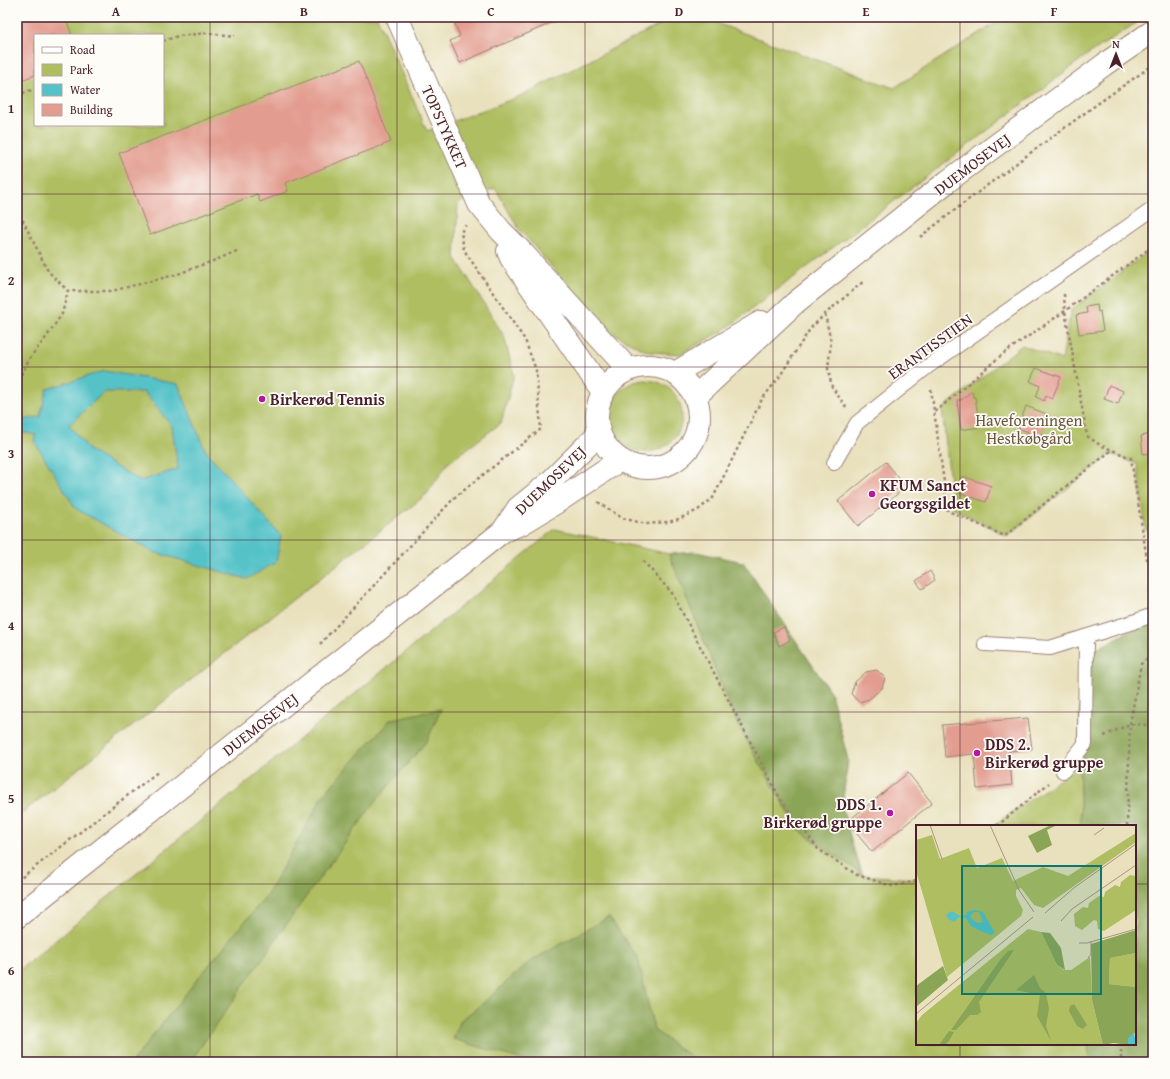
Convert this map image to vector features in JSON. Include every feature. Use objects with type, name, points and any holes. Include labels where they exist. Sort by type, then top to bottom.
[{"type":"street","name":"TOPSTYKKET","points":[[397,17],[479,204],[500,232],[521,251],[628,369]]},
{"type":"street","name":"DUEMOSEVEJ","points":[[696,397],[795,303],[948,180],[1105,64],[1153,31]]},
{"type":"street","name":"TOPSTYKKET","points":[[500,232],[511,258],[603,392]]},
{"type":"street","name":"DUEMOSEVEJ","points":[[675,373],[795,303]]},
{"type":"street","points":[[644,365],[660,367],[675,373],[687,384],[696,397],[699,415],[697,433],[688,450],[673,462],[656,467],[637,467],[620,460],[607,447],[599,431],[597,411],[603,392],[614,379],[628,369],[644,365]]},
{"type":"street","name":"DUEMOSEVEJ","points":[[503,531],[518,508],[550,482],[599,431]]},
{"type":"street","name":"DUEMOSEVEJ","points":[[17,917],[503,531],[521,524],[620,460]]},
{"type":"lane","name":"ERANTISSTIEN","points":[[834,463],[857,423],[927,367],[1153,209]]},
{"type":"lane","points":[[985,644],[1050,648],[1153,615]]},
{"type":"lane","points":[[1063,771],[1085,744],[1086,637]]},
{"type":"path","points":[[164,41],[178,36],[207,33],[235,36]]},
{"type":"path","points":[[919,237],[1014,164],[1153,65]]},
{"type":"path","points":[[17,95],[34,88]]},
{"type":"path","points":[[316,648],[455,497],[541,429],[536,370],[525,340],[464,250],[461,232],[479,204]]},
{"type":"path","points":[[17,209],[48,270],[68,291],[112,292],[178,274],[239,250]]},
{"type":"path","points":[[935,412],[1004,353],[1065,311],[1153,246]]},
{"type":"path","points":[[1063,272],[1065,311],[1087,436],[1100,445],[1131,458],[1147,559],[1153,560]]},
{"type":"path","points":[[598,502],[622,518],[646,524],[668,522],[679,519],[698,510],[713,498],[762,399],[778,379],[810,329],[825,314],[865,280]]},
{"type":"path","points":[[17,452],[19,443],[19,379],[31,356],[62,314],[68,291]]},
{"type":"path","points":[[825,314],[830,342],[828,369],[832,387],[857,423]]},
{"type":"path","points":[[927,367],[935,412],[948,511],[1005,536],[1112,450]]},
{"type":"path","points":[[643,561],[672,593],[781,800],[818,849],[857,875],[892,886],[916,881]]},
{"type":"path","points":[[1127,825],[1130,724],[1141,664],[1153,654]]},
{"type":"path","points":[[1085,744],[1130,724],[1153,725]]},
{"type":"path","points":[[17,881],[161,770]]},
{"type":"path","points":[[998,825],[1063,771]]},
{"type":"path","points":[[1121,1045],[1122,1062]]},
{"type":"green space","name":"Birkerød Tennis","points":[[17,17],[123,17],[125,23],[139,17],[377,17],[427,131],[518,97],[675,17],[700,17],[894,88],[1005,17],[1145,17],[1087,55],[723,331],[680,354],[649,352],[605,328],[519,229],[495,188],[458,203],[455,257],[504,336],[514,375],[501,423],[447,464],[427,494],[17,817]]},
{"type":"green space","name":"Haveforeningen Hestkøbgård","points":[[1150,250],[1153,251],[1153,533],[1146,530],[1137,464],[1111,454],[1007,536],[953,508],[942,409],[1022,345],[1062,360],[1071,310]]},
{"type":"green space","points":[[646,380],[666,386],[676,396],[682,416],[676,436],[666,446],[646,452],[626,446],[616,436],[610,416],[616,396],[626,386]]},
{"type":"green space","points":[[555,529],[669,554],[738,726],[863,875],[914,879],[916,878],[916,1045],[1088,1045],[1089,1062],[17,1062],[17,972]]},
{"type":"green space","points":[[696,552],[743,562],[831,693],[848,760],[842,806],[853,847],[863,875],[799,830],[738,726],[669,554]]},
{"type":"green space","points":[[1153,620],[1153,1062],[1089,1062],[1088,1045],[1136,1045],[1136,825],[1081,825],[1079,766],[1081,658],[1145,622]]},
{"type":"green space","points":[[441,709],[427,741],[375,802],[300,905],[190,1062],[132,1062],[195,982],[267,895],[324,794],[391,719]]},
{"type":"green space","points":[[1079,766],[1081,825],[993,825]]},
{"type":"green space","points":[[609,917],[638,958],[654,1030],[698,1062],[529,1062],[453,1039],[461,1020],[482,1004],[529,962]]},
{"type":"water","points":[[104,371],[178,384],[205,450],[281,536],[276,562],[247,579],[153,552],[76,509],[34,441],[36,435],[17,433],[17,421],[40,417],[47,389]],"holes":[[[104,392],[144,392],[172,426],[178,469],[140,481],[90,451],[69,425]]]},
{"type":"building","points":[[17,17],[65,17],[72,34],[34,34],[34,75],[17,82]]},
{"type":"building","points":[[452,17],[565,17],[460,63],[450,41],[460,36]]},
{"type":"building","points":[[359,61],[391,142],[285,183],[288,191],[260,202],[257,194],[150,235],[119,153]]},
{"type":"building","points":[[1097,305],[1098,312],[1100,311],[1103,331],[1079,334],[1076,315],[1087,313],[1086,307]]},
{"type":"building","points":[[1036,368],[1061,377],[1052,399],[1046,396],[1044,401],[1036,397],[1040,386],[1030,381]]},
{"type":"building","points":[[1109,385],[1123,391],[1118,404],[1104,399]]},
{"type":"building","points":[[972,391],[973,397],[975,397],[980,427],[961,430],[957,400],[961,400]]},
{"type":"building","points":[[1026,406],[1049,415],[1039,440],[1026,435],[1028,432],[1018,428]]},
{"type":"building","points":[[1153,434],[1153,453],[1143,454],[1141,436]]},
{"type":"building","name":"KFUM Sanct Georgsgildet","points":[[886,462],[906,487],[858,526],[838,501]]},
{"type":"building","points":[[962,476],[991,486],[986,502],[957,492]]},
{"type":"building","points":[[930,571],[935,580],[922,589],[916,581]]},
{"type":"building","points":[[784,627],[790,640],[779,646],[773,632]]},
{"type":"building","points":[[877,670],[885,678],[882,688],[869,699],[859,702],[851,694],[855,682],[866,672]]},
{"type":"building","name":"DDS 2. Birkerød gruppe","points":[[1028,718],[1032,749],[1009,751],[1012,785],[977,789],[974,754],[945,757],[942,725]]},
{"type":"building","name":"DDS 1. Birkerød gruppe","points":[[908,773],[932,803],[872,852],[847,822]]},
{"type":"place","name":"Birkerød Tennis","points":[[262,399]]},
{"type":"place","name":"KFUM Sanct Georgsgildet","points":[[872,494]]},
{"type":"place","name":"DDS 2. Birkerød gruppe","points":[[977,753]]},
{"type":"place","name":"DDS 1. Birkerød gruppe","points":[[890,813]]}]
